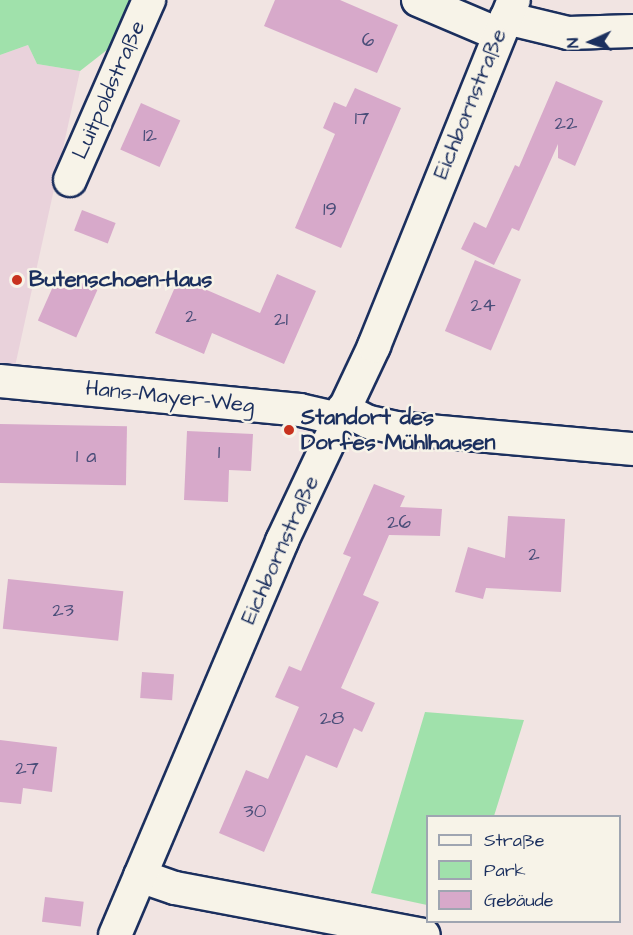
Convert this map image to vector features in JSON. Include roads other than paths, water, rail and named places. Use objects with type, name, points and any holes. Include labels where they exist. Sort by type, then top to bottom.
[{"type":"street","name":"Luitpoldstraße","points":[[70,180],[149,0]]},
{"type":"street","points":[[418,0],[506,17],[568,33],[633,31]]},
{"type":"street","name":"Eichbornstraße","points":[[115,935],[341,414],[374,346],[506,17]]},
{"type":"street","name":"Hans-Mayer-Weg","points":[[0,381],[341,414],[397,428],[633,449]]},
{"type":"street","points":[[140,876],[175,888],[424,935]]},
{"type":"place","name":"Butenschoen-Haus","points":[[17,280]]},
{"type":"place","name":"Standort des Dorfes Mühlhausen","points":[[289,430]]}]
